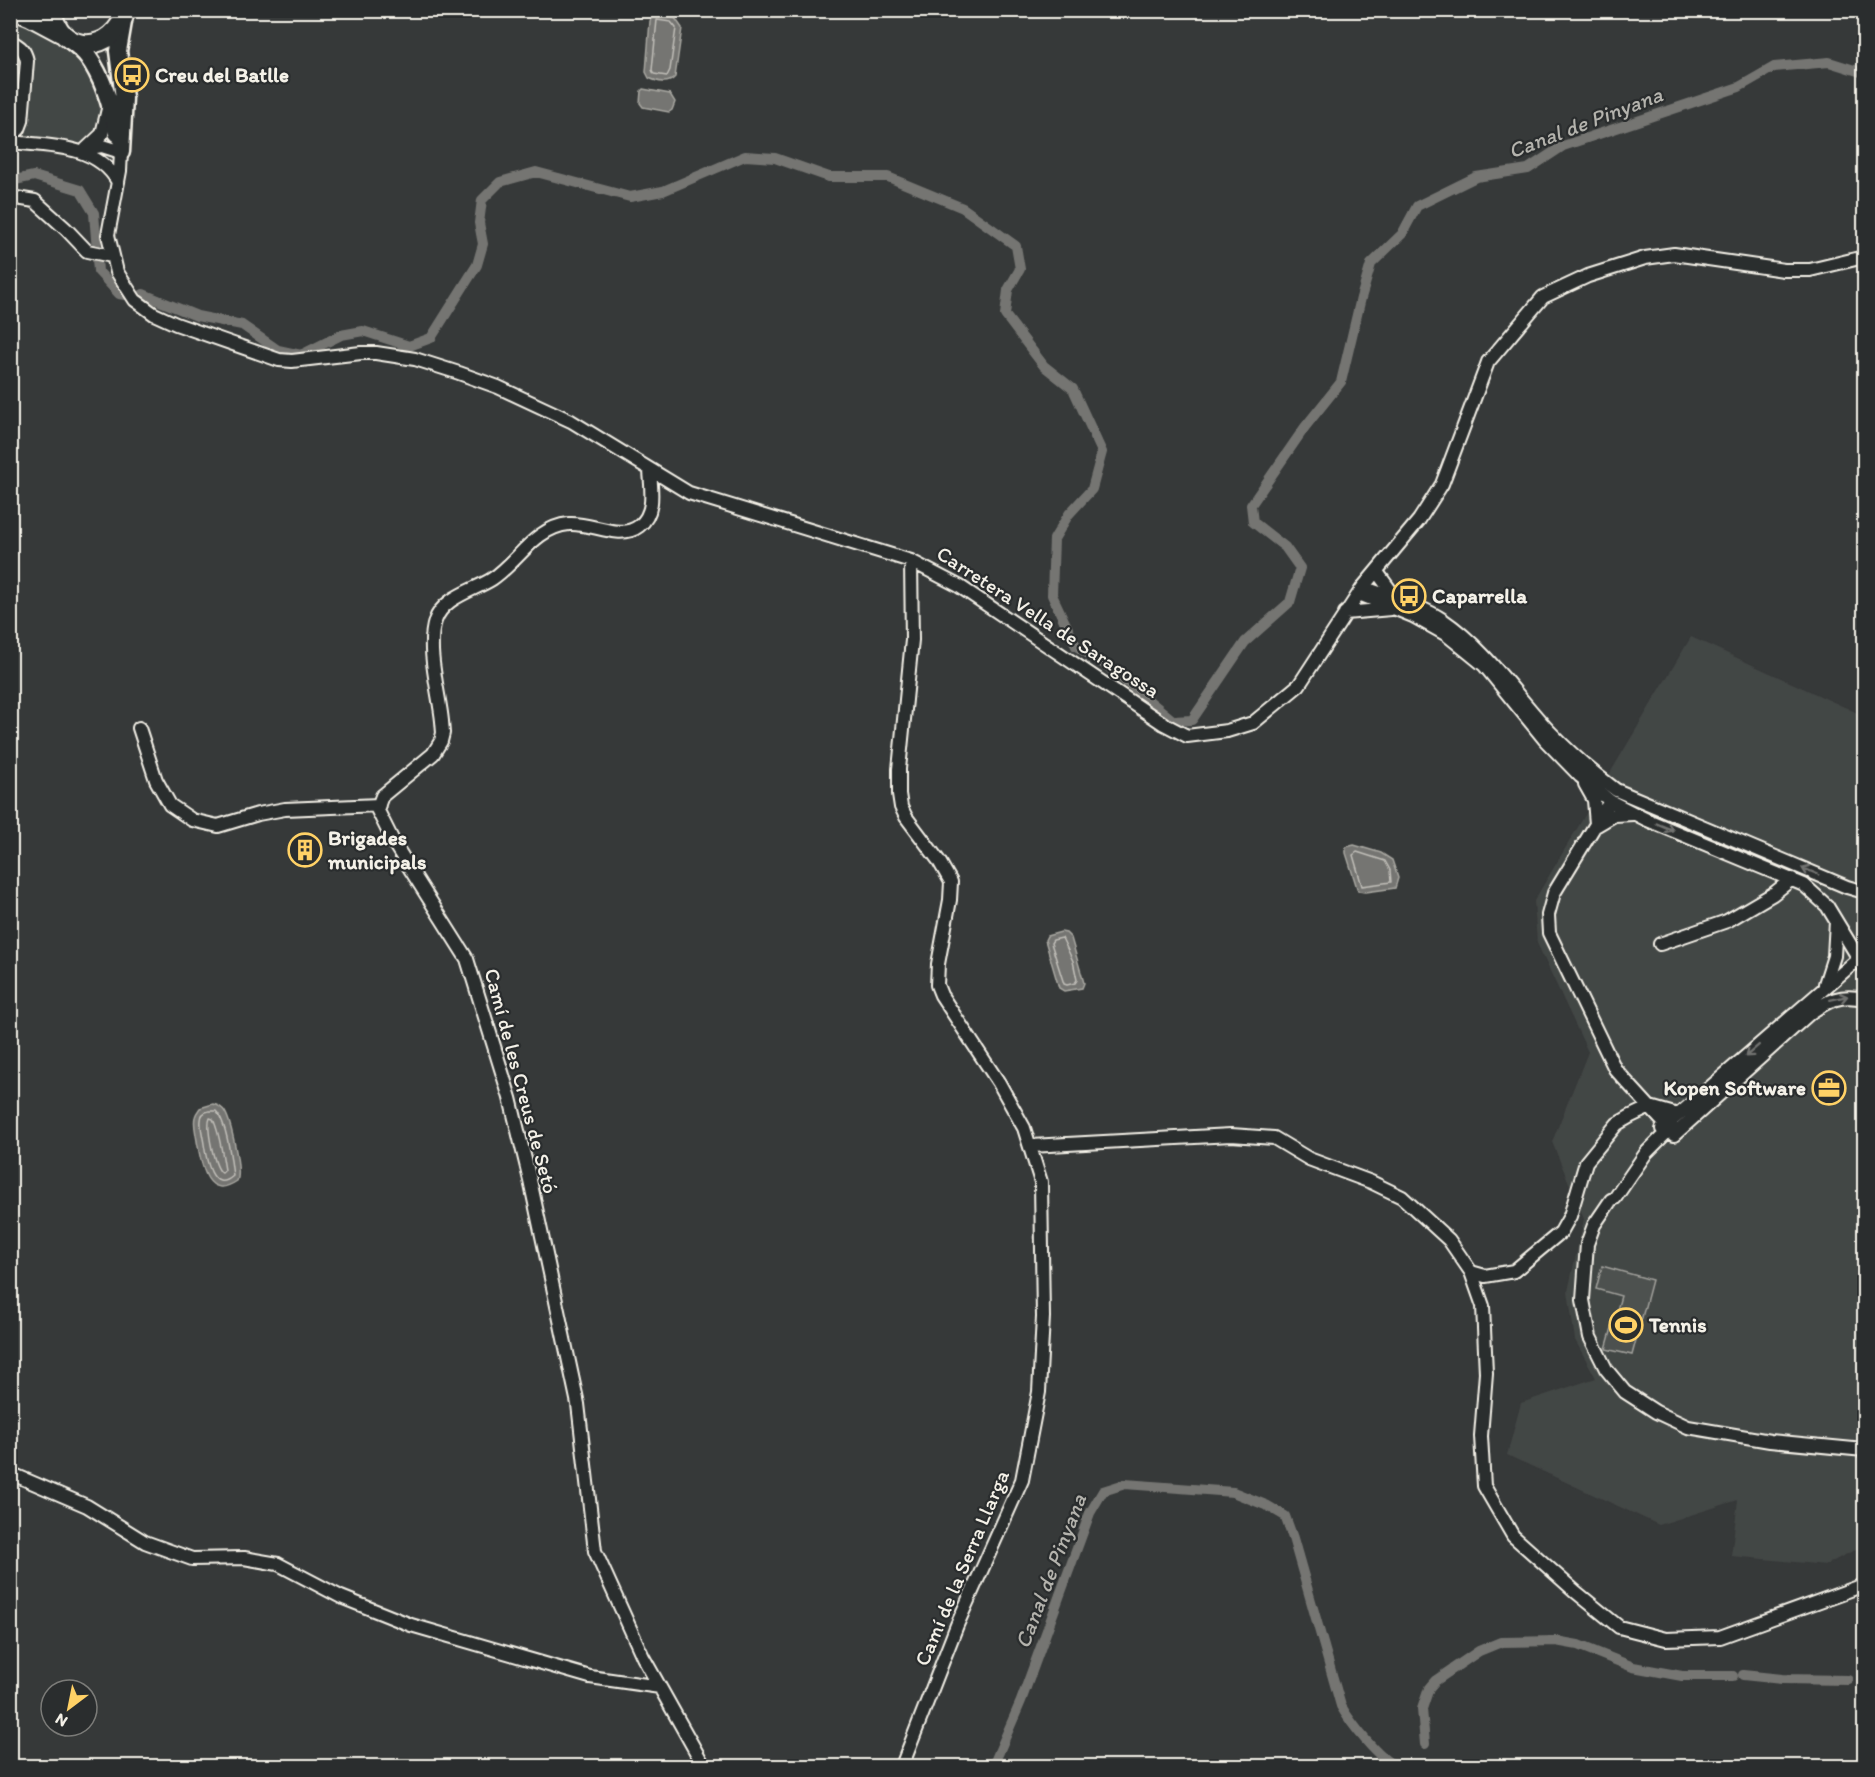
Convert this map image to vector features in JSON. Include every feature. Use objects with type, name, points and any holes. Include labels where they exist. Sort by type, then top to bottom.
[{"type":"main road","points":[[14,10],[82,44],[95,44],[107,40],[117,32],[125,13]]},
{"type":"main road","points":[[52,10],[53,19],[67,37]]},
{"type":"street","name":"Carretera Vella de Saragossa","points":[[125,13],[118,51],[124,98],[121,152],[108,235],[117,272],[135,300],[154,314],[279,360],[292,361],[361,353],[388,354],[415,359],[498,387],[548,408],[596,435],[678,488],[703,498],[911,561],[959,586],[1164,724],[1187,736],[1227,731],[1253,723],[1299,685],[1361,590],[1377,572],[1386,557],[1419,520],[1442,484],[1488,362],[1543,297],[1588,276],[1645,258],[1674,254],[1784,270],[1810,270],[1864,257]]},
{"type":"street","name":"Carretera Vella de Saragossa","points":[[67,37],[87,56],[98,73],[109,104],[121,152]]},
{"type":"street","points":[[10,41],[18,44],[25,52],[27,61],[22,121],[10,140],[87,152],[102,146],[121,152]]},
{"type":"street","points":[[87,152],[102,134],[109,104]]},
{"type":"street","points":[[22,121],[29,134],[45,146]]},
{"type":"street","points":[[87,152],[112,172],[118,182]]},
{"type":"street","points":[[10,197],[35,201],[66,228],[87,251],[97,255],[112,256]]},
{"type":"street","points":[[139,728],[156,780],[170,805],[192,820],[218,826],[285,809],[379,805],[382,796],[433,754],[441,741],[442,721],[432,643],[434,624],[443,608],[468,591],[491,580],[550,530],[569,524],[632,531],[645,519],[651,508],[650,470]]},
{"type":"street","name":"Camí de la Serra Llarga","points":[[902,1767],[957,1625],[1022,1480],[1039,1392],[1042,1317],[1041,1182],[1024,1128],[999,1083],[940,995],[938,964],[950,900],[951,882],[901,807],[899,769],[912,640],[911,561]]},
{"type":"street","points":[[1377,572],[1396,603]]},
{"type":"street","points":[[1361,590],[1396,603],[1447,634],[1484,665],[1545,740],[1580,776],[1610,801],[1804,885],[1816,895],[1863,959],[1823,988],[1654,1136],[1621,1177],[1610,1196],[1611,1200]]},
{"type":"street","points":[[1345,613],[1410,602],[1442,619],[1463,635],[1505,678],[1550,731],[1585,767],[1616,790],[1847,887],[1864,892]]},
{"type":"street","points":[[1580,776],[1594,800],[1596,825]]},
{"type":"street","points":[[1597,776],[1610,801]]},
{"type":"street","points":[[1610,801],[1643,801]]},
{"type":"street","points":[[1610,801],[1554,893],[1548,915],[1549,933],[1615,1069],[1666,1125],[1679,1130]]},
{"type":"street","name":"Camí de les Creus de Setó","points":[[379,805],[377,809],[395,845],[467,959],[510,1098],[578,1404],[595,1551],[643,1657],[704,1767]]},
{"type":"street","points":[[1596,825],[1614,815],[1636,814]]},
{"type":"street","points":[[1660,944],[1727,921],[1786,886],[1792,879]]},
{"type":"street","points":[[1823,988],[1834,956],[1836,921]]},
{"type":"street","points":[[1635,1171],[1810,1013],[1828,1000],[1850,996],[1864,999]]},
{"type":"street","points":[[1471,1272],[1485,1276],[1514,1271],[1561,1232],[1570,1216],[1586,1162],[1617,1124],[1650,1107],[1678,1115]]},
{"type":"street","points":[[1650,1107],[1654,1136]]},
{"type":"street","points":[[1666,1125],[1665,1134],[1646,1153],[1594,1225],[1587,1244],[1583,1300],[1590,1337],[1606,1370],[1625,1392],[1656,1412],[1688,1427],[1770,1441],[1864,1450]]},
{"type":"street","points":[[1031,1146],[1231,1135],[1274,1138],[1309,1159],[1371,1182],[1402,1197],[1449,1239],[1471,1272],[1483,1306],[1486,1373],[1481,1436],[1484,1486],[1513,1536],[1576,1592],[1619,1626],[1666,1639],[1720,1636],[1864,1585]]},
{"type":"street","points":[[10,1473],[87,1506],[145,1542],[192,1559],[244,1558],[278,1564],[341,1597],[411,1625],[590,1677],[660,1687]]},
{"type":"shaded area","points":[[10,19],[29,23],[49,33],[87,63],[113,134],[111,179],[98,165],[88,160],[11,150]]},
{"type":"shaded area","points":[[1691,637],[1864,716],[1864,1545],[1826,1565],[1731,1556],[1738,1500],[1659,1525],[1507,1455],[1521,1403],[1596,1378],[1575,1340],[1568,1291],[1584,1219],[1552,1142],[1588,1052],[1537,943],[1534,901]]},
{"type":"shaded area","points":[[1602,1266],[1652,1280],[1632,1355],[1606,1349],[1621,1296],[1596,1289]]},
{"type":"water","points":[[658,13],[675,18],[682,28],[675,77],[666,82],[649,78],[646,72],[650,21],[653,15]]},
{"type":"water","points":[[643,89],[670,94],[675,102],[672,110],[669,112],[643,107],[640,103]]},
{"type":"water","points":[[1354,845],[1381,853],[1392,860],[1398,878],[1395,888],[1358,891],[1346,853],[1346,847]]},
{"type":"water","points":[[1061,932],[1071,938],[1084,983],[1082,988],[1064,991],[1059,988],[1045,940],[1047,936]]},
{"type":"water","points":[[213,1104],[225,1112],[237,1157],[237,1181],[227,1186],[218,1187],[207,1177],[195,1129],[194,1120],[200,1108]]},
{"type":"waterway","name":"Canal de Pinyana","points":[[143,294],[197,316],[242,325],[278,350],[301,355],[341,335],[363,331],[409,346],[431,338],[477,265],[483,244],[479,223],[482,200],[500,182],[536,172],[630,197],[663,191],[745,156],[775,158],[829,177],[888,177],[963,208],[1016,246],[1020,269],[1008,290],[1005,315],[1044,366],[1073,389],[1102,452],[1092,489],[1069,514],[1054,539],[1052,595],[1076,646],[1107,666],[1174,721],[1192,720],[1245,642],[1290,602],[1300,568],[1285,547],[1253,522],[1251,505],[1305,427],[1341,382],[1371,264],[1402,234],[1417,206],[1476,177],[1528,169],[1563,146],[1739,87],[1774,67],[1829,62],[1864,73]]},
{"type":"waterway","name":"Canal de Pinyana","points":[[10,181],[34,176],[80,190],[94,213],[97,251]]},
{"type":"waterway","name":"Canal de Pinyana","points":[[97,259],[98,271],[119,294],[125,295]]},
{"type":"waterway","name":"Canal de Pinyana","points":[[993,1766],[1021,1701],[1090,1513],[1103,1491],[1125,1484],[1233,1492],[1268,1506],[1285,1516],[1341,1706],[1374,1749],[1396,1766]]},
{"type":"waterway","name":"Canal de Pinyana","points":[[1425,1744],[1422,1709],[1429,1688],[1435,1681],[1479,1651],[1501,1642],[1556,1641],[1578,1645],[1633,1667],[1682,1676],[1733,1676]]},
{"type":"waterway","name":"Canal de Pinyana","points":[[1743,1675],[1782,1679],[1848,1680]]},
{"type":"waterway","name":"Canal de Pinyana","points":[[1409,1766],[1414,1765]]},
{"type":"place","name":"Creu del Batlle","points":[[132,75]]},
{"type":"place","name":"Caparrella","points":[[1409,596]]},
{"type":"place","name":"Brigades municipals","points":[[305,850]]},
{"type":"place","name":"Kopen Software","points":[[1829,1088]]},
{"type":"place","name":"Tennis","points":[[1626,1325]]}]
